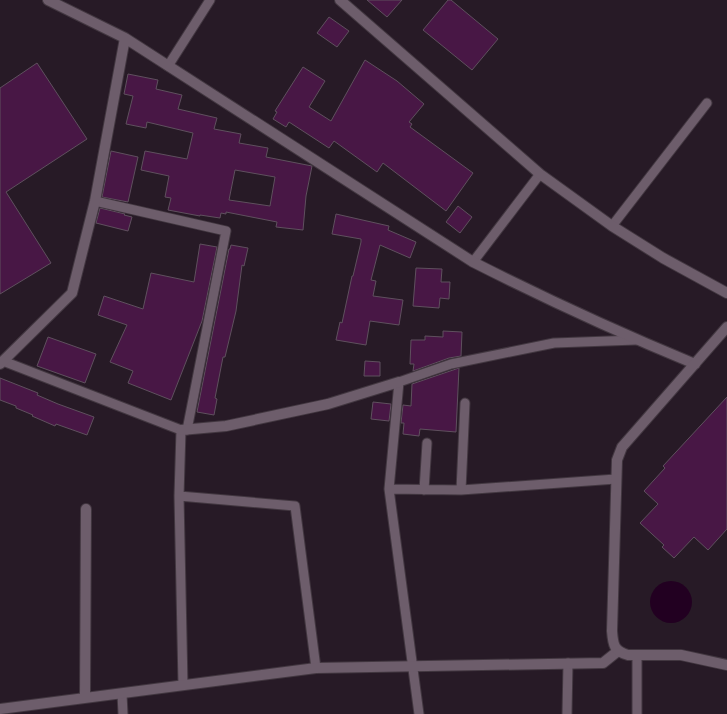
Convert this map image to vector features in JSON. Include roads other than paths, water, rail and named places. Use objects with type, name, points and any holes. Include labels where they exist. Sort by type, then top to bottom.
[{"type":"street","points":[[48,0],[125,38],[473,262],[636,340],[695,364]]},
{"type":"street","points":[[340,0],[540,174],[612,226],[663,258],[727,293]]},
{"type":"street","points":[[1,363],[72,292],[95,201],[125,38]]},
{"type":"street","points":[[727,327],[622,447],[617,460],[612,631],[615,648],[618,651],[628,655],[681,655],[727,665]]},
{"type":"street","points":[[184,430],[226,426],[328,404],[399,382]]},
{"type":"street","points":[[85,697],[86,509]]},
{"type":"street","points":[[0,709],[316,668],[603,663],[618,651]]},
{"type":"lane","points":[[168,66],[210,0]]},
{"type":"lane","points":[[612,226],[707,103]]},
{"type":"lane","points":[[473,262],[540,174]]},
{"type":"lane","points":[[95,201],[226,231],[184,430],[179,496],[183,685]]},
{"type":"lane","points":[[419,714],[414,667],[389,489],[399,382],[452,364],[554,343],[636,340]]},
{"type":"lane","points":[[1,363],[184,430]]},
{"type":"lane","points":[[461,490],[465,403]]},
{"type":"lane","points":[[424,490],[427,443]]},
{"type":"lane","points":[[389,489],[461,490],[616,479]]},
{"type":"lane","points":[[179,496],[294,506],[316,668]]},
{"type":"lane","points":[[637,655],[637,714]]},
{"type":"lane","points":[[568,663],[568,714]]},
{"type":"lane","points":[[122,694],[123,714]]}]
